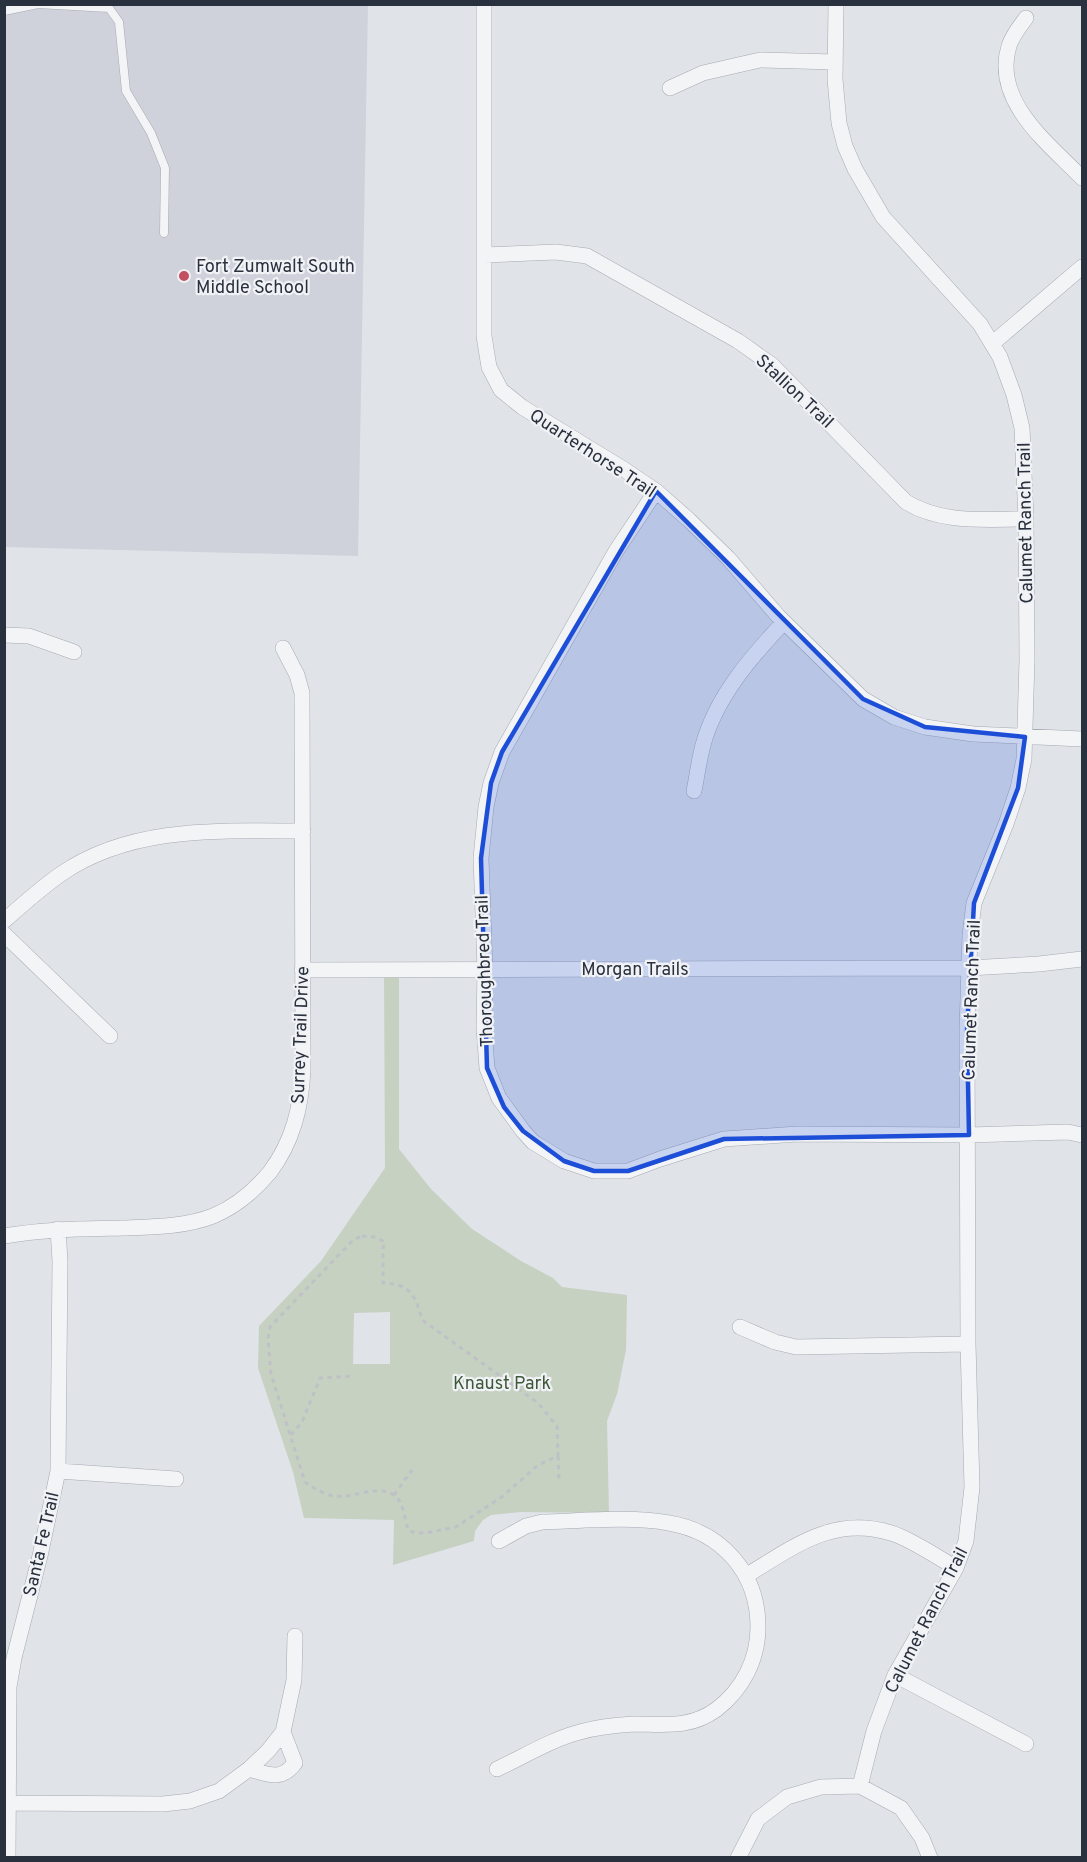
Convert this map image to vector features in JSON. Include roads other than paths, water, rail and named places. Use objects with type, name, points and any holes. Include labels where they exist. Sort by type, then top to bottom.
[{"type":"street","name":"Quarterhorse Trail","points":[[484,4],[484,336],[489,367],[501,390],[522,407],[656,491],[728,558],[784,622],[863,699],[894,717],[925,727],[973,734],[1083,739]]},
{"type":"street","name":"Calumet Ranch Trail","points":[[836,4],[835,62],[839,123],[845,146],[855,169],[883,216],[980,324],[993,343],[1014,395],[1022,428],[1026,519],[1027,660],[1024,759],[1018,788],[974,903],[969,968],[967,1030],[968,1344],[972,1487],[966,1541],[956,1568],[895,1675],[874,1731],[860,1786]]},
{"type":"street","points":[[1026,18],[1009,46],[1006,71],[1010,94],[1028,124],[1083,178]]},
{"type":"street","points":[[670,88],[703,73],[760,60],[835,62]]},
{"type":"street","name":"Stallion Trail","points":[[484,255],[556,252],[587,256],[738,341],[772,365],[906,502],[917,509],[933,515],[964,519],[1026,519]]},
{"type":"street","points":[[993,343],[1083,267]]},
{"type":"street","name":"Thoroughbred Trail","points":[[656,491],[616,551],[502,752],[490,783],[481,858],[485,969],[484,1028],[488,1068],[499,1098],[514,1121],[533,1142],[564,1161],[594,1171],[628,1172],[660,1159],[724,1139],[797,1134],[969,1135],[1068,1132],[1083,1135]]},
{"type":"street","points":[[694,791],[704,743],[721,703],[750,660],[784,622]]},
{"type":"street","points":[[4,635],[29,636],[74,652]]},
{"type":"street","name":"Surrey Trail Drive","points":[[4,1236],[58,1229],[156,1227],[187,1223],[213,1216],[240,1200],[261,1182],[282,1156],[294,1128],[301,1098],[303,831],[302,693],[297,675],[283,648]]},
{"type":"street","points":[[4,921],[63,872],[100,853],[140,840],[178,833],[303,831]]},
{"type":"street","points":[[4,934],[110,1036]]},
{"type":"street","name":"Morgan Trails","points":[[302,970],[969,968],[1083,959]]},
{"type":"street","name":"Santa Fe Trail","points":[[8,1857],[6,1803],[9,1688],[58,1471],[60,1261],[58,1229]]},
{"type":"street","points":[[740,1326],[775,1342],[796,1347],[968,1344]]},
{"type":"street","points":[[58,1471],[176,1479]]},
{"type":"street","points":[[497,1769],[579,1732],[634,1724],[680,1725],[716,1710],[743,1680],[754,1659],[758,1638],[758,1611],[747,1575],[714,1540],[695,1531],[670,1523],[643,1521],[542,1522],[526,1526],[499,1541]]},
{"type":"street","points":[[747,1575],[812,1537],[850,1527],[871,1528],[893,1533],[956,1568]]},
{"type":"street","points":[[6,1803],[162,1804],[190,1801],[219,1791],[249,1769],[268,1751],[283,1732],[294,1680],[295,1636]]},
{"type":"street","points":[[895,1675],[1026,1744]]},
{"type":"street","points":[[249,1769],[279,1776],[288,1772],[295,1763],[283,1732]]},
{"type":"street","points":[[738,1857],[758,1819],[787,1797],[821,1787],[860,1786],[901,1808],[922,1838],[930,1857]]},
{"type":"lane","points":[[4,11],[38,4],[109,8],[119,22],[126,91],[151,133],[165,168],[164,232]]},
{"type":"place","name":"Fort Zumwalt South Middle School","points":[[184,276]]},
{"type":"park label","name":"Knaust Park","points":[[502,1383]]}]
